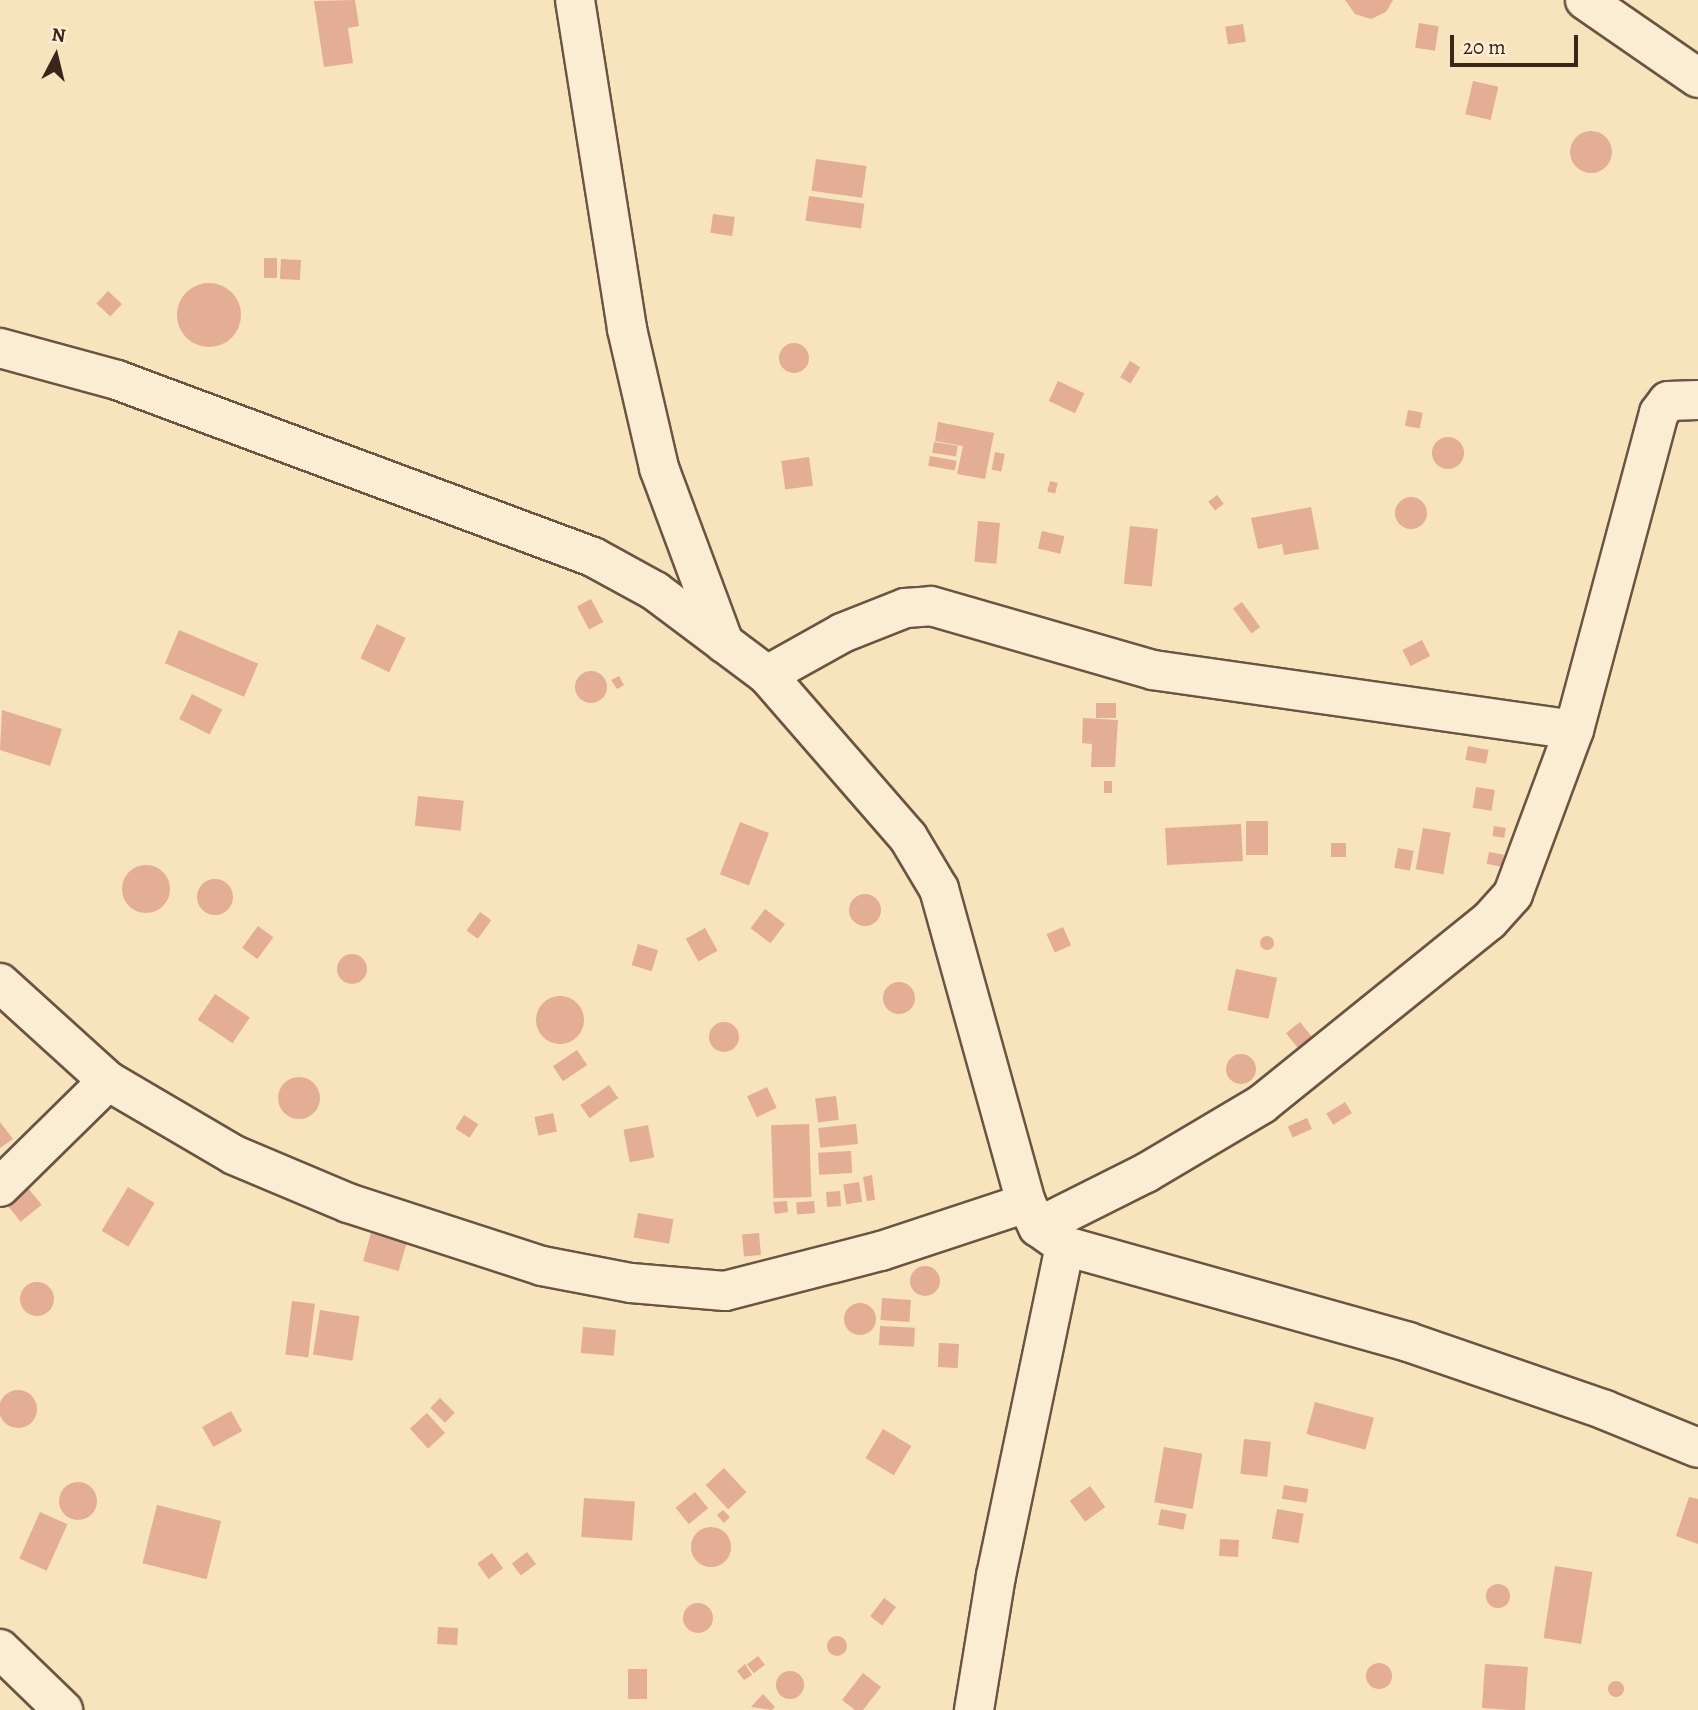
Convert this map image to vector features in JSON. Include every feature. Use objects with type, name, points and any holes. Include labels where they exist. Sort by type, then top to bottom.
[{"type":"street","points":[[575,0],[627,329],[659,468],[724,643]]},
{"type":"street","points":[[1585,0],[1698,78]]},
{"type":"street","points":[[0,348],[117,380],[593,557],[655,591],[767,675],[908,837],[939,889],[1043,1226],[996,1576],[974,1710]]},
{"type":"street","points":[[0,983],[108,1081],[234,1155],[348,1203],[542,1266],[631,1283],[726,1291],[881,1251],[1043,1226],[1146,1173],[1262,1104],[1489,921],[1513,894],[1574,730],[1659,414],[1668,401],[1698,400]]},
{"type":"street","points":[[767,675],[842,633],[905,608],[931,606],[1153,670],[1574,730]]},
{"type":"street","points":[[0,1187],[108,1081]]},
{"type":"street","points":[[1043,1226],[1408,1342],[1605,1409],[1698,1448]]},
{"type":"street","points":[[0,1649],[62,1710]]},
{"type":"building","points":[[355,0],[359,26],[348,28],[353,63],[324,67],[314,1]]},
{"type":"building","points":[[1345,0],[1393,0],[1386,12],[1371,19],[1355,14]]},
{"type":"building","points":[[1419,23],[1439,26],[1435,51],[1415,48]]},
{"type":"building","points":[[1243,24],[1246,42],[1228,45],[1225,27]]},
{"type":"building","points":[[1473,81],[1498,87],[1491,120],[1465,114]]},
{"type":"building","points":[[1591,131],[1606,137],[1612,152],[1606,167],[1591,173],[1576,167],[1570,152],[1576,137]]},
{"type":"building","points":[[816,159],[867,166],[862,198],[812,191]]},
{"type":"building","points":[[809,196],[864,204],[861,229],[806,221]]},
{"type":"building","points":[[713,214],[735,217],[732,236],[710,233]]},
{"type":"building","points":[[264,258],[277,258],[277,278],[264,278]]},
{"type":"building","points":[[281,259],[301,260],[300,280],[280,279]]},
{"type":"building","points":[[203,283],[215,283],[232,292],[239,303],[239,327],[232,338],[215,347],[203,347],[191,342],[182,333],[177,321],[177,309],[182,297],[191,288]]},
{"type":"building","points":[[108,291],[122,304],[110,316],[96,303]]},
{"type":"building","points":[[794,343],[805,347],[809,358],[805,369],[794,373],[783,369],[779,358],[783,347]]},
{"type":"building","points":[[1130,361],[1140,367],[1131,383],[1120,377]]},
{"type":"building","points":[[1058,381],[1084,393],[1075,413],[1049,401]]},
{"type":"building","points":[[1408,410],[1423,413],[1420,429],[1405,426]]},
{"type":"building","points":[[938,422],[994,433],[985,479],[957,474],[963,446],[935,441]]},
{"type":"building","points":[[1448,437],[1459,442],[1464,453],[1459,464],[1448,469],[1437,464],[1432,453],[1437,442]]},
{"type":"building","points":[[934,442],[958,446],[956,457],[932,453]]},
{"type":"building","points":[[995,452],[1005,454],[1001,472],[992,470]]},
{"type":"building","points":[[930,456],[957,461],[955,471],[928,466]]},
{"type":"building","points":[[809,457],[813,486],[785,490],[781,461]]},
{"type":"building","points":[[1050,481],[1058,483],[1055,494],[1047,492]]},
{"type":"building","points":[[1217,495],[1224,504],[1215,510],[1208,502]]},
{"type":"building","points":[[1411,497],[1422,502],[1427,513],[1422,524],[1411,529],[1400,524],[1395,513],[1400,502]]},
{"type":"building","points":[[1311,507],[1319,549],[1284,555],[1282,544],[1258,549],[1251,518]]},
{"type":"building","points":[[978,521],[1000,523],[996,564],[974,562]]},
{"type":"building","points":[[1130,526],[1158,529],[1152,587],[1124,584]]},
{"type":"building","points":[[1042,531],[1064,536],[1060,554],[1038,549]]},
{"type":"building","points":[[591,599],[603,622],[589,629],[577,607]]},
{"type":"building","points":[[1242,602],[1260,627],[1251,634],[1233,608]]},
{"type":"building","points":[[377,624],[406,638],[389,672],[360,658]]},
{"type":"building","points":[[179,630],[258,664],[244,697],[165,663]]},
{"type":"building","points":[[1422,640],[1430,656],[1411,666],[1402,650]]},
{"type":"building","points":[[591,671],[602,676],[607,687],[602,698],[591,703],[580,698],[575,687],[580,676]]},
{"type":"building","points":[[619,676],[624,685],[617,689],[611,680]]},
{"type":"building","points":[[192,694],[222,709],[210,734],[179,719]]},
{"type":"building","points":[[1096,703],[1116,703],[1116,718],[1096,718]]},
{"type":"building","points":[[2,710],[62,729],[50,766],[0,750]]},
{"type":"building","points":[[1083,718],[1118,720],[1115,767],[1091,767],[1092,744],[1082,743]]},
{"type":"building","points":[[1468,746],[1489,750],[1486,764],[1465,760]]},
{"type":"building","points":[[1104,781],[1112,781],[1112,793],[1104,793]]},
{"type":"building","points":[[1476,787],[1495,790],[1491,811],[1473,808]]},
{"type":"building","points":[[418,796],[464,801],[461,831],[415,826]]},
{"type":"building","points":[[1246,821],[1268,821],[1268,855],[1246,855]]},
{"type":"building","points":[[740,822],[769,833],[749,885],[720,874]]},
{"type":"building","points":[[1241,824],[1243,861],[1167,865],[1165,828]]},
{"type":"building","points":[[1494,826],[1506,828],[1504,838],[1492,836]]},
{"type":"building","points":[[1423,828],[1451,833],[1443,874],[1416,869]]},
{"type":"building","points":[[1331,843],[1346,843],[1346,857],[1331,857]]},
{"type":"building","points":[[1398,848],[1414,851],[1410,871],[1394,868]]},
{"type":"building","points":[[1489,852],[1504,855],[1501,867],[1487,864]]},
{"type":"building","points":[[146,865],[163,872],[170,889],[163,906],[146,913],[129,906],[122,889],[129,872]]},
{"type":"building","points":[[215,879],[228,884],[233,897],[228,910],[215,915],[202,910],[197,897],[202,884]]},
{"type":"building","points":[[865,894],[876,899],[881,910],[876,921],[865,926],[854,921],[849,910],[854,899]]},
{"type":"building","points":[[765,909],[785,924],[771,943],[751,928]]},
{"type":"building","points":[[480,912],[491,920],[478,939],[466,931]]},
{"type":"building","points":[[258,926],[273,937],[258,959],[242,948]]},
{"type":"building","points":[[1063,927],[1071,945],[1055,953],[1047,934]]},
{"type":"building","points":[[705,928],[718,951],[698,961],[686,939]]},
{"type":"building","points":[[1267,936],[1272,938],[1272,948],[1267,950],[1262,948],[1260,943],[1262,938]]},
{"type":"building","points":[[638,944],[658,950],[652,971],[632,965]]},
{"type":"building","points":[[352,954],[358,955],[366,963],[366,975],[358,983],[352,984],[346,983],[338,975],[337,969],[338,963],[346,955]]},
{"type":"building","points":[[1236,969],[1277,978],[1268,1019],[1227,1010]]},
{"type":"building","points":[[899,982],[910,987],[915,998],[910,1009],[899,1014],[888,1009],[883,998],[888,987]]},
{"type":"building","points":[[215,994],[250,1017],[232,1043],[198,1020]]},
{"type":"building","points":[[560,996],[569,997],[577,1003],[583,1011],[583,1029],[577,1037],[569,1043],[560,1044],[551,1043],[543,1037],[537,1029],[536,1020],[537,1011],[543,1003],[551,997]]},
{"type":"building","points":[[724,1022],[735,1026],[739,1037],[735,1048],[724,1052],[713,1048],[709,1037],[713,1026]]},
{"type":"building","points":[[1300,1022],[1313,1038],[1299,1050],[1286,1033]]},
{"type":"building","points":[[577,1050],[587,1065],[563,1081],[553,1066]]},
{"type":"building","points":[[1241,1054],[1252,1058],[1256,1069],[1252,1080],[1241,1084],[1230,1080],[1226,1069],[1230,1058]]},
{"type":"building","points":[[299,1077],[314,1083],[320,1098],[314,1113],[299,1119],[284,1113],[278,1098],[284,1083]]},
{"type":"building","points":[[609,1085],[618,1098],[590,1118],[580,1105]]},
{"type":"building","points":[[767,1087],[777,1108],[757,1117],[747,1096]]},
{"type":"building","points":[[836,1096],[839,1120],[818,1122],[815,1099]]},
{"type":"building","points":[[1345,1102],[1352,1113],[1333,1125],[1326,1114]]},
{"type":"building","points":[[553,1113],[557,1132],[538,1136],[534,1117]]},
{"type":"building","points":[[464,1115],[478,1124],[470,1138],[455,1128]]},
{"type":"building","points":[[1307,1118],[1312,1129],[1293,1138],[1288,1127]]},
{"type":"building","points":[[0,1122],[13,1139],[0,1148]]},
{"type":"building","points":[[809,1124],[812,1197],[774,1198],[771,1125]]},
{"type":"building","points":[[856,1124],[858,1144],[820,1148],[818,1128]]},
{"type":"building","points":[[648,1125],[654,1157],[630,1162],[623,1130]]},
{"type":"building","points":[[851,1151],[852,1173],[819,1175],[818,1153]]},
{"type":"building","points":[[872,1175],[875,1200],[867,1201],[863,1177]]},
{"type":"building","points":[[859,1182],[862,1202],[846,1204],[843,1185]]},
{"type":"building","points":[[24,1183],[42,1205],[21,1222],[3,1200]]},
{"type":"building","points":[[128,1187],[155,1203],[128,1247],[102,1231]]},
{"type":"building","points":[[840,1191],[841,1206],[827,1207],[826,1192]]},
{"type":"building","points":[[787,1201],[788,1212],[775,1214],[773,1202]]},
{"type":"building","points":[[814,1201],[815,1213],[797,1215],[796,1203]]},
{"type":"building","points":[[638,1213],[673,1219],[669,1244],[634,1238]]},
{"type":"building","points":[[371,1233],[407,1243],[399,1271],[363,1261]]},
{"type":"building","points":[[759,1233],[761,1255],[744,1256],[742,1234]]},
{"type":"building","points":[[925,1266],[936,1270],[940,1281],[936,1292],[925,1296],[914,1292],[910,1281],[914,1270]]},
{"type":"building","points":[[37,1282],[49,1287],[54,1299],[49,1311],[37,1316],[25,1311],[20,1299],[25,1287]]},
{"type":"building","points":[[882,1298],[911,1300],[909,1322],[880,1320]]},
{"type":"building","points":[[292,1301],[315,1304],[308,1357],[285,1355]]},
{"type":"building","points":[[860,1303],[871,1308],[876,1319],[871,1330],[860,1335],[849,1330],[844,1319],[849,1308]]},
{"type":"building","points":[[320,1310],[360,1316],[352,1361],[313,1354]]},
{"type":"building","points":[[880,1326],[915,1328],[914,1347],[879,1345]]},
{"type":"building","points":[[583,1327],[616,1330],[614,1356],[581,1353]]},
{"type":"building","points":[[939,1343],[959,1344],[958,1368],[938,1367]]},
{"type":"building","points":[[18,1390],[31,1396],[37,1409],[31,1422],[18,1428],[5,1422],[-1,1409],[5,1396]]},
{"type":"building","points":[[440,1398],[455,1413],[445,1423],[430,1408]]},
{"type":"building","points":[[1315,1402],[1374,1418],[1365,1450],[1306,1434]]},
{"type":"building","points":[[231,1411],[242,1431],[213,1447],[202,1427]]},
{"type":"building","points":[[427,1413],[445,1433],[428,1448],[410,1428]]},
{"type":"building","points":[[883,1429],[911,1446],[894,1475],[865,1458]]},
{"type":"building","points":[[1244,1439],[1271,1442],[1267,1477],[1240,1474]]},
{"type":"building","points":[[1164,1447],[1202,1454],[1193,1509],[1154,1502]]},
{"type":"building","points":[[724,1468],[747,1492],[728,1509],[706,1485]]},
{"type":"building","points":[[78,1482],[91,1488],[97,1501],[91,1514],[78,1520],[65,1514],[59,1501],[65,1488]]},
{"type":"building","points":[[1284,1485],[1309,1489],[1307,1503],[1282,1499]]},
{"type":"building","points":[[1090,1486],[1105,1507],[1085,1522],[1070,1501]]},
{"type":"building","points":[[695,1492],[708,1508],[689,1524],[676,1508]]},
{"type":"building","points":[[1689,1497],[1698,1499],[1698,1544],[1676,1536]]},
{"type":"building","points":[[584,1498],[635,1502],[632,1540],[581,1537]]},
{"type":"building","points":[[157,1505],[221,1521],[207,1579],[142,1563]]},
{"type":"building","points":[[1161,1509],[1187,1514],[1183,1530],[1158,1525]]},
{"type":"building","points":[[1277,1509],[1304,1514],[1298,1543],[1272,1539]]},
{"type":"building","points":[[723,1510],[730,1517],[724,1523],[717,1515]]},
{"type":"building","points":[[40,1512],[67,1524],[47,1571],[19,1559]]},
{"type":"building","points":[[711,1527],[719,1528],[725,1533],[730,1539],[730,1555],[725,1561],[719,1566],[711,1567],[703,1566],[697,1561],[692,1555],[691,1547],[692,1539],[697,1533],[703,1528]]},
{"type":"building","points":[[1220,1539],[1239,1540],[1238,1557],[1219,1556]]},
{"type":"building","points":[[527,1552],[536,1564],[521,1575],[512,1563]]},
{"type":"building","points":[[492,1553],[503,1568],[489,1579],[477,1564]]},
{"type":"building","points":[[1555,1566],[1593,1572],[1581,1644],[1544,1638]]},
{"type":"building","points":[[1498,1584],[1507,1587],[1510,1596],[1507,1605],[1498,1608],[1489,1605],[1486,1596],[1489,1587]]},
{"type":"building","points":[[884,1598],[896,1607],[882,1625],[870,1616]]},
{"type":"building","points":[[698,1603],[708,1608],[713,1618],[708,1628],[698,1633],[688,1628],[683,1618],[688,1608]]},
{"type":"building","points":[[438,1627],[458,1628],[457,1645],[437,1644]]},
{"type":"building","points":[[833,1636],[841,1636],[847,1646],[841,1656],[833,1656],[827,1650],[827,1642]]},
{"type":"building","points":[[758,1656],[765,1665],[754,1673],[747,1665]]},
{"type":"building","points":[[1379,1663],[1388,1667],[1392,1676],[1388,1685],[1379,1689],[1370,1685],[1366,1676],[1370,1667]]},
{"type":"building","points":[[745,1664],[752,1675],[744,1680],[737,1671]]},
{"type":"building","points":[[1485,1664],[1528,1667],[1525,1710],[1482,1708]]},
{"type":"building","points":[[628,1669],[647,1669],[647,1699],[628,1699]]},
{"type":"building","points":[[790,1671],[800,1675],[804,1685],[800,1695],[790,1699],[780,1695],[776,1685],[780,1675]]},
{"type":"building","points":[[863,1673],[881,1687],[863,1710],[855,1710],[842,1700]]},
{"type":"building","points":[[1616,1681],[1624,1689],[1616,1697],[1608,1689]]},
{"type":"building","points":[[763,1694],[775,1707],[772,1710],[751,1707]]}]
